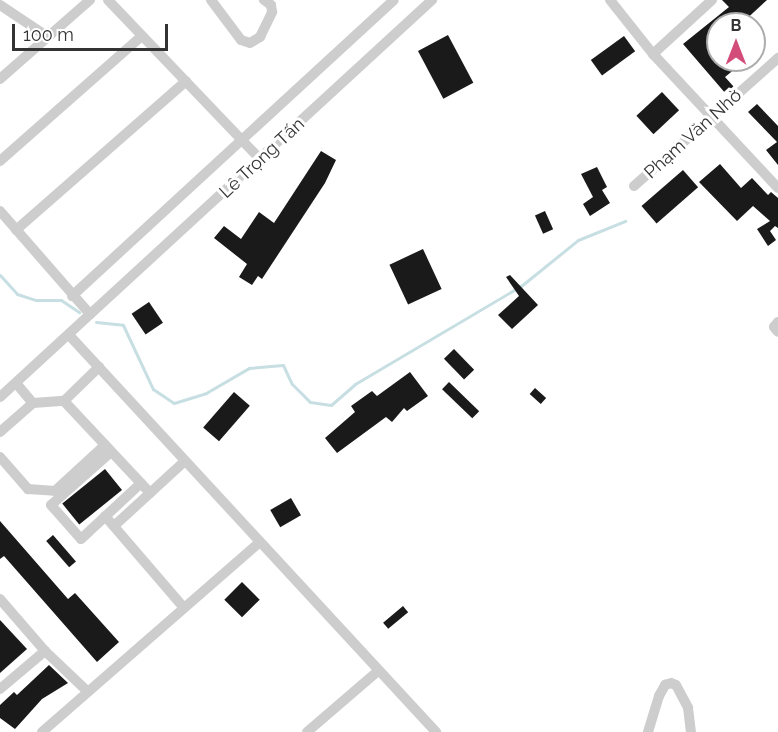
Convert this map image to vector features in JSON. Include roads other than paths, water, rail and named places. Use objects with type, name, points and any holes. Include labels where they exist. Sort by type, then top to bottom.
[{"type":"street","points":[[0,79],[90,0]]},
{"type":"street","points":[[108,0],[261,160]]},
{"type":"street","points":[[211,0],[241,40],[250,43],[260,37],[272,12],[271,5],[264,0]]},
{"type":"street","name":"Lê Trọng Tấn","points":[[72,296],[244,142],[394,0]]},
{"type":"street","name":"Lê Trọng Tấn","points":[[0,397],[261,160],[432,0]]},
{"type":"street","points":[[610,0],[653,54],[777,184]]},
{"type":"street","points":[[653,54],[712,0]]},
{"type":"street","points":[[0,5],[48,37]]},
{"type":"street","points":[[0,161],[142,36]]},
{"type":"street","name":"Phạm Văn Nhờ","points":[[634,186],[778,58]]},
{"type":"street","points":[[16,230],[186,81]]},
{"type":"street","points":[[0,211],[90,314]]},
{"type":"street","points":[[778,322],[774,327],[778,332]]},
{"type":"street","points":[[69,335],[436,732]]},
{"type":"street","points":[[0,432],[33,403],[64,400],[99,367]]},
{"type":"street","points":[[16,383],[33,403]]},
{"type":"street","points":[[64,400],[150,493]]},
{"type":"street","points":[[0,457],[28,489],[55,491],[108,448]]},
{"type":"street","points":[[108,448],[51,505],[81,539],[141,483]]},
{"type":"street","points":[[114,526],[184,461]]},
{"type":"street","points":[[105,516],[184,608]]},
{"type":"street","points":[[42,732],[260,542]]},
{"type":"street","points":[[0,599],[45,651],[88,692]]},
{"type":"street","points":[[0,689],[45,651]]},
{"type":"street","points":[[308,732],[378,671]]},
{"type":"street","points":[[648,732],[659,696],[665,685],[671,683],[676,685],[688,708],[690,732]]},
{"type":"waterway","points":[[96,322],[123,325],[153,389],[174,403],[206,393],[249,368],[283,365],[292,384],[310,402],[331,405],[355,384],[521,286],[578,240],[625,221]]},
{"type":"waterway","points":[[0,275],[17,294],[36,300],[61,300],[79,312]]}]
